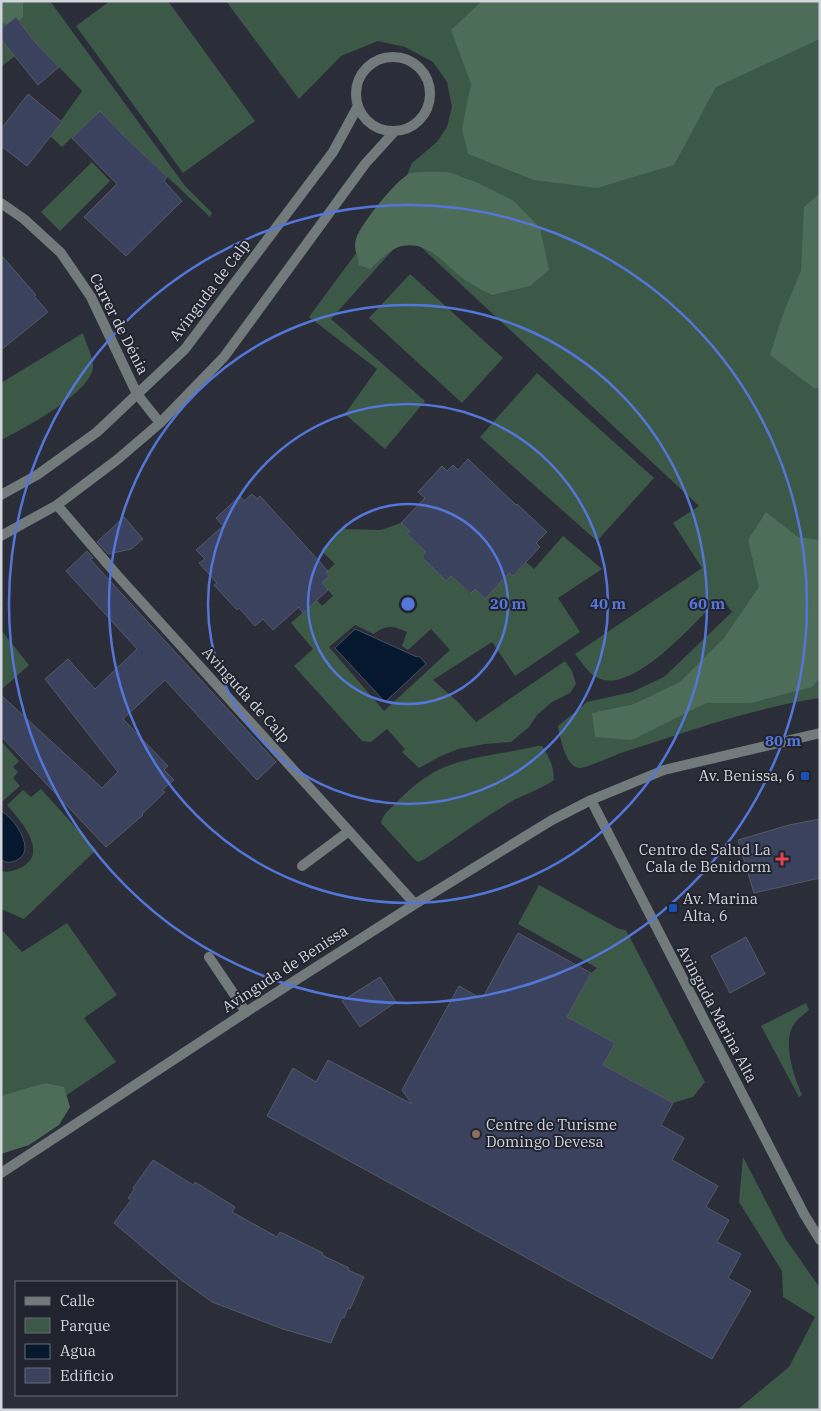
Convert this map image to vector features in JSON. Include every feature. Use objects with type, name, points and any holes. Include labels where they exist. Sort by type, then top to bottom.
[{"type":"street","points":[[387,57],[400,57],[412,62],[421,69],[427,79],[430,91],[430,102],[425,114],[417,123],[406,129],[395,131],[383,130],[372,125],[363,117],[358,106],[356,94],[358,81],[364,69],[374,61],[387,57]]},
{"type":"street","name":"Avinguda de Calp","points":[[1,495],[37,475],[97,432],[185,350],[333,152],[358,106]]},
{"type":"street","points":[[1,536],[57,505],[118,459],[160,423],[224,357],[365,164],[395,131]]},
{"type":"street","name":"Carrer de Dénia","points":[[1,203],[24,219],[61,252],[91,297],[137,394],[160,423]]},
{"type":"street","name":"Avinguda de Calp","points":[[57,505],[415,904]]},
{"type":"street","name":"Avinguda de Benissa","points":[[1,1173],[246,1012],[415,904],[552,820],[591,800],[664,770],[820,733]]},
{"type":"street","name":"Avinguda Marina Alta","points":[[591,800],[787,1180],[820,1240]]},
{"type":"street","points":[[302,866],[349,831]]},
{"type":"street","points":[[209,957],[246,1012]]},
{"type":"green space","points":[[1,1],[50,1],[185,186],[212,213],[210,217],[100,111],[62,147],[50,136],[82,91],[33,40],[16,17],[1,29]]},
{"type":"green space","points":[[1,1],[23,1],[23,17],[14,25],[1,23]]},
{"type":"green space","points":[[110,1],[168,1],[255,121],[183,173],[76,26]]},
{"type":"green space","points":[[226,1],[820,1],[820,698],[795,702],[719,721],[621,753],[582,768],[574,766],[570,762],[564,750],[558,726],[587,702],[632,692],[664,677],[732,612],[723,600],[712,606],[658,657],[642,669],[625,677],[610,681],[596,677],[575,654],[702,568],[673,523],[699,506],[407,234],[331,319],[425,401],[385,449],[345,414],[377,369],[309,317],[385,214],[404,182],[412,163],[437,142],[447,127],[452,107],[447,82],[433,62],[405,47],[378,41],[341,56],[299,99]]},
{"type":"green space","points":[[482,1],[820,1],[820,39],[716,87],[674,165],[597,188],[534,180],[468,154],[462,129],[471,84],[451,30]]},
{"type":"green space","points":[[1,39],[15,56],[1,67]]},
{"type":"green space","points":[[92,162],[110,181],[60,231],[41,212]]},
{"type":"green space","points":[[448,172],[478,183],[514,201],[540,228],[549,270],[530,286],[492,295],[468,282],[430,251],[421,247],[412,245],[398,247],[370,269],[359,265],[355,246],[359,232],[371,214],[396,185],[412,173]]},
{"type":"green space","points":[[820,193],[820,388],[814,388],[770,355],[783,314],[801,271],[804,207]]},
{"type":"green space","points":[[410,274],[503,358],[462,403],[369,318]]},
{"type":"green space","points":[[83,333],[91,354],[93,367],[81,388],[69,399],[39,419],[1,440],[1,383]]},
{"type":"green space","points":[[537,373],[654,478],[597,541],[480,437]]},
{"type":"green space","points":[[766,512],[798,537],[820,540],[820,678],[812,687],[751,703],[706,703],[632,740],[595,737],[592,713],[634,704],[680,682],[724,638],[759,587],[748,540]]},
{"type":"green space","points":[[401,523],[410,531],[407,534],[426,552],[422,557],[446,580],[451,576],[470,593],[475,589],[485,599],[506,570],[513,576],[526,562],[534,569],[563,536],[602,569],[558,598],[580,632],[515,676],[492,642],[433,680],[458,702],[476,722],[565,661],[572,671],[576,684],[570,693],[552,702],[537,715],[529,727],[511,742],[458,749],[419,768],[402,752],[405,749],[387,729],[371,742],[362,741],[294,666],[313,649],[291,623],[317,600],[322,606],[333,596],[322,583],[329,576],[326,572],[335,564],[321,550],[343,529],[381,530]],"holes":[[[355,625],[374,634],[386,627],[398,628],[407,632],[402,646],[408,650],[431,629],[450,650],[384,711],[329,647]]]},
{"type":"green space","points":[[1,630],[29,665],[1,690]]},
{"type":"green space","points":[[1,741],[19,761],[13,767],[18,772],[13,778],[20,786],[3,801],[1,801]]},
{"type":"green space","points":[[542,746],[549,758],[554,780],[512,801],[425,859],[418,862],[414,859],[381,823],[386,813],[404,795],[421,780],[440,769],[475,758]]},
{"type":"green space","points":[[41,789],[96,850],[24,919],[1,909],[1,871],[16,870],[24,866],[31,859],[33,852],[29,835],[7,805],[23,790],[31,797]]},
{"type":"green space","points":[[539,885],[619,929],[626,930],[705,1082],[693,1097],[673,1103],[603,1065],[615,1043],[589,1029],[555,1039],[591,973],[597,968],[518,924]]},
{"type":"green space","points":[[67,923],[117,995],[84,1018],[116,1062],[1,1139],[1,929],[22,952]]},
{"type":"green space","points":[[806,1003],[809,1010],[795,1023],[789,1039],[790,1059],[802,1095],[799,1097],[761,1026]]},
{"type":"green space","points":[[45,1083],[64,1087],[70,1107],[59,1125],[29,1145],[1,1154],[1,1096]]},
{"type":"green space","points":[[743,1157],[785,1238],[820,1288],[820,1410],[737,1410],[789,1367],[815,1317],[783,1297],[782,1271],[739,1202]]},
{"type":"water","points":[[355,629],[417,657],[419,656],[426,664],[385,702],[335,648]]},
{"type":"water","points":[[1,811],[9,817],[23,838],[24,852],[16,861],[8,862],[1,859]]},
{"type":"building","points":[[16,17],[33,40],[59,67],[38,85],[1,39],[1,29]]},
{"type":"building","points":[[28,94],[62,122],[27,166],[1,146],[1,129]]},
{"type":"building","points":[[100,111],[167,177],[164,181],[182,201],[126,256],[84,217],[117,184],[72,138]]},
{"type":"building","points":[[1,255],[36,295],[34,296],[48,312],[1,350]]},
{"type":"building","points":[[468,459],[547,532],[536,543],[540,547],[513,576],[509,573],[485,599],[475,589],[471,593],[451,576],[446,581],[422,557],[426,552],[407,534],[410,531],[401,523],[425,498],[418,492],[442,466],[447,471],[453,465],[458,470]]},
{"type":"building","points":[[252,494],[257,499],[260,496],[328,571],[326,572],[329,576],[322,583],[328,590],[303,613],[299,607],[273,630],[263,619],[255,626],[239,608],[237,610],[214,585],[217,583],[199,563],[205,559],[196,550],[223,526],[216,518],[240,496],[244,501]]},
{"type":"building","points":[[124,517],[143,539],[131,549],[108,554],[97,542]]},
{"type":"building","points":[[87,551],[93,558],[90,559],[276,762],[257,780],[165,680],[123,719],[168,766],[164,770],[174,780],[162,790],[165,792],[143,815],[106,847],[1,736],[1,695],[102,788],[118,772],[45,679],[68,659],[95,689],[137,649],[66,571]]},
{"type":"building","name":"Centro de Salud La Cala de Benidorm","points":[[820,819],[820,878],[754,893],[738,840],[789,825]]},
{"type":"building","points":[[518,933],[591,973],[567,1017],[615,1043],[603,1065],[673,1103],[661,1125],[684,1138],[672,1160],[718,1186],[706,1207],[729,1220],[717,1242],[741,1254],[728,1278],[751,1291],[712,1359],[267,1116],[293,1068],[316,1082],[328,1060],[412,1104],[402,1090],[459,986],[482,999]]},
{"type":"building","points":[[746,937],[765,974],[730,993],[711,956]]},
{"type":"building","points":[[380,977],[396,1002],[360,1027],[342,1001]]},
{"type":"building","points":[[153,1160],[193,1185],[195,1182],[235,1207],[232,1212],[277,1237],[280,1232],[323,1253],[322,1255],[364,1277],[350,1309],[348,1308],[344,1318],[342,1317],[331,1343],[283,1329],[212,1302],[180,1279],[114,1223],[131,1200],[128,1198],[134,1190],[133,1188]]},
{"type":"place","name":"Av. Benissa, 6","points":[[805,776]]},
{"type":"place","name":"Centro de Salud La Cala de Benidorm","points":[[782,859]]},
{"type":"place","name":"Av. Marina Alta, 6","points":[[673,908]]},
{"type":"place","name":"Centre de Turisme Domingo Devesa","points":[[476,1134]]}]
